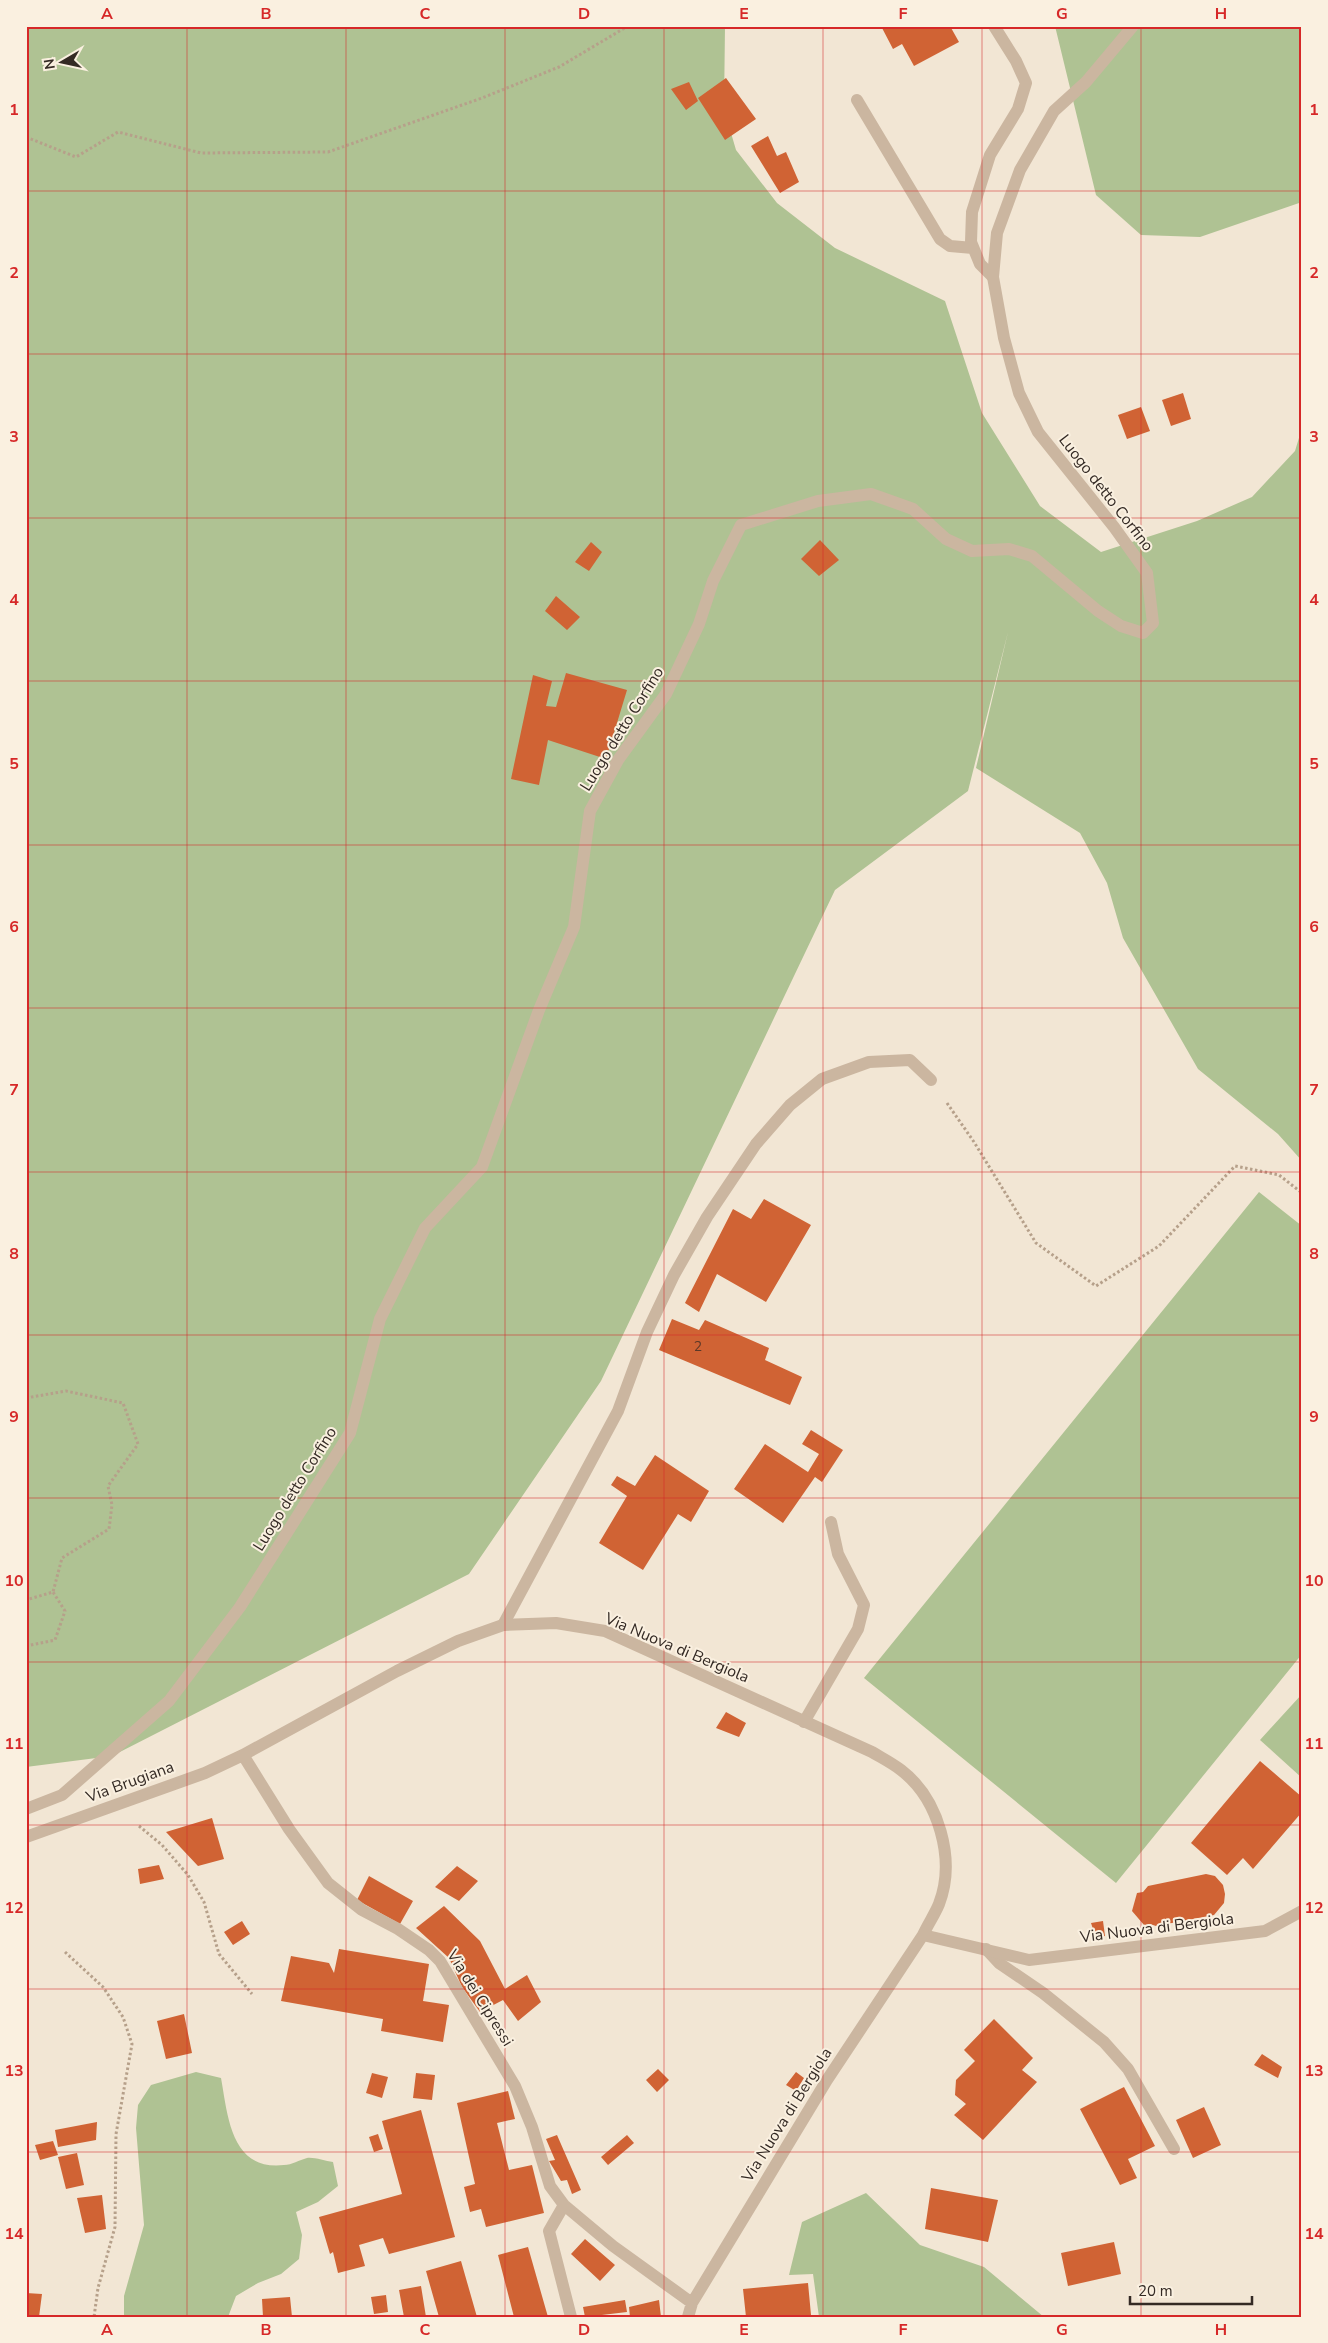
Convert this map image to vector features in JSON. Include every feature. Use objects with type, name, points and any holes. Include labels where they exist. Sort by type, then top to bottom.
[{"type":"street","points":[[993,277],[980,264],[971,242],[972,212],[990,155],[1018,109],[1026,83],[1016,61],[994,26]]},
{"type":"street","name":"Luogo detto Corfino","points":[[26,1809],[62,1795],[169,1701],[240,1608],[350,1433],[380,1318],[425,1228],[482,1167],[539,1010],[574,927],[590,811],[618,760],[666,694],[699,624],[713,581],[741,525],[818,501],[871,494],[913,509],[946,539],[972,551],[1009,549],[1032,556],[1098,611],[1121,626],[1143,633],[1153,623],[1147,573],[1114,527],[1038,432],[1019,392],[1004,338],[993,277],[997,233],[1020,170],[1054,111],[1086,82],[1133,26]]},
{"type":"street","points":[[857,100],[940,239],[950,246],[973,248]]},
{"type":"street","points":[[503,1625],[618,1411],[648,1332],[674,1275],[707,1217],[756,1144],[790,1105],[822,1079],[869,1062],[910,1060],[931,1080]]},
{"type":"street","points":[[804,1722],[858,1629],[864,1605],[838,1554],[831,1522]]},
{"type":"street","name":"Via Nuova di Bergiola","points":[[243,1755],[397,1671],[458,1641],[503,1625],[556,1623],[605,1631],[872,1752],[903,1771],[926,1798],[941,1831],[945,1867],[939,1903],[923,1935],[822,2088],[692,2303],[688,2317]]},
{"type":"street","name":"Via Brugiana","points":[[26,1837],[205,1773],[243,1755]]},
{"type":"street","name":"Via dei Cipressi","points":[[243,1755],[328,1884],[362,1910],[398,1929],[429,1950],[440,1961],[515,2086],[532,2127],[550,2186],[564,2205],[606,2240],[692,2303]]},
{"type":"street","name":"Via Nuova di Bergiola","points":[[923,1935],[1029,1960],[1265,1931],[1302,1911]]},
{"type":"street","points":[[986,1949],[998,1963],[1043,1993],[1104,2042],[1128,2069],[1174,2149]]},
{"type":"street","points":[[564,2205],[549,2231],[571,2317]]},
{"type":"path","points":[[26,137],[76,157],[118,132],[201,154],[328,152],[482,98],[559,67],[628,26]]},
{"type":"path","points":[[931,1080],[974,1142],[1036,1243],[1096,1286],[1159,1246],[1235,1166],[1279,1175],[1302,1193]]},
{"type":"path","points":[[26,1398],[66,1391],[123,1402],[138,1444],[108,1486],[112,1505],[109,1529],[62,1558],[53,1592],[65,1611],[55,1640],[26,1646]]},
{"type":"path","points":[[26,1600],[53,1592]]},
{"type":"path","points":[[113,1806],[162,1845],[188,1875],[204,1902],[219,1954],[252,1994]]},
{"type":"path","points":[[65,1952],[103,1987],[123,2018],[132,2044],[116,2134],[115,2227],[98,2288],[94,2317]]},
{"type":"green space","points":[[26,26],[725,26],[724,109],[736,150],[777,203],[835,248],[945,301],[982,413],[1040,506],[1101,552],[1197,521],[1252,497],[1295,451],[1302,428],[1302,1161],[1278,1134],[1198,1069],[1123,938],[1107,883],[1080,833],[976,768],[1008,632],[968,791],[835,890],[601,1381],[469,1574],[112,1756],[26,1767]]},
{"type":"green space","points":[[1055,26],[1302,26],[1302,202],[1200,237],[1141,235],[1096,195]]},
{"type":"green space","points":[[1259,1192],[1302,1226],[1302,1654],[1116,1883],[864,1678]]},
{"type":"green space","points":[[1302,1694],[1302,1778],[1260,1740]]},
{"type":"green space","points":[[196,2072],[221,2078],[226,2109],[235,2138],[243,2150],[253,2159],[266,2165],[287,2165],[310,2158],[333,2162],[338,2186],[318,2202],[296,2212],[302,2235],[299,2259],[281,2274],[258,2283],[236,2296],[228,2317],[124,2317],[124,2296],[144,2225],[136,2128],[138,2105],[151,2085]]},
{"type":"green space","points":[[866,2193],[920,2245],[984,2267],[1044,2317],[819,2317],[813,2274],[789,2275],[802,2222]]},
{"type":"building","points":[[881,26],[950,26],[959,42],[914,66],[902,44],[893,49]]},
{"type":"building","points":[[726,78],[756,119],[725,140],[698,98]]},
{"type":"building","points":[[689,82],[698,101],[686,110],[671,89]]},
{"type":"building","points":[[768,136],[777,156],[786,152],[799,182],[780,193],[751,146]]},
{"type":"building","points":[[1183,393],[1191,419],[1171,426],[1162,400]]},
{"type":"building","points":[[1141,407],[1150,431],[1127,439],[1118,415]]},
{"type":"building","points":[[820,540],[839,560],[819,576],[801,559]]},
{"type":"building","points":[[591,542],[602,552],[589,571],[575,562]]},
{"type":"building","points":[[556,596],[580,617],[567,630],[545,611]]},
{"type":"building","points":[[566,673],[627,690],[606,759],[548,740],[539,785],[511,779],[533,675],[552,681],[546,706],[556,707]]},
{"type":"building","points":[[764,1199],[811,1225],[766,1302],[717,1274],[699,1312],[685,1303],[733,1209],[751,1219]]},
{"type":"building","points":[[672,1319],[699,1330],[705,1320],[769,1348],[765,1360],[802,1377],[790,1405],[659,1350]]},
{"type":"building","points":[[811,1430],[843,1450],[822,1482],[815,1477],[783,1523],[734,1489],[765,1444],[808,1472],[819,1454],[802,1444]]},
{"type":"building","points":[[655,1455],[709,1491],[691,1522],[678,1514],[643,1570],[599,1543],[627,1496],[611,1485],[617,1476],[635,1486]]},
{"type":"building","points":[[726,1712],[746,1723],[739,1737],[716,1728]]},
{"type":"building","points":[[1260,1761],[1302,1797],[1302,1812],[1253,1869],[1243,1858],[1227,1875],[1191,1843]]},
{"type":"building","points":[[212,1818],[224,1859],[198,1866],[166,1832]]},
{"type":"building","points":[[159,1865],[164,1879],[140,1884],[138,1869]]},
{"type":"building","points":[[457,1866],[478,1881],[459,1901],[435,1887]]},
{"type":"building","points":[[1206,1874],[1215,1876],[1223,1885],[1225,1894],[1224,1903],[1214,1915],[1156,1926],[1144,1925],[1132,1911],[1137,1893],[1143,1892],[1148,1886]]},
{"type":"building","points":[[369,1876],[413,1901],[400,1924],[357,1900]]},
{"type":"building","points":[[444,1906],[480,1941],[505,1989],[527,1975],[541,2002],[518,2021],[503,2000],[480,2012],[462,1987],[449,1958],[416,1928]]},
{"type":"building","points":[[242,1921],[250,1934],[233,1945],[224,1932]]},
{"type":"building","points":[[1103,1921],[1105,1936],[1096,1938],[1091,1923]]},
{"type":"building","points":[[339,1949],[429,1964],[423,2001],[449,2005],[443,2042],[381,2031],[383,2019],[281,2001],[291,1956],[329,1963],[334,1973]]},
{"type":"building","points":[[184,2014],[192,2053],[166,2059],[157,2021]]},
{"type":"building","points":[[994,2019],[1033,2058],[1022,2070],[1037,2082],[983,2140],[954,2115],[966,2104],[955,2095],[956,2080],[975,2061],[964,2050]]},
{"type":"building","points":[[1262,2054],[1282,2067],[1278,2078],[1254,2065]]},
{"type":"building","points":[[658,2069],[669,2080],[657,2092],[646,2080]]},
{"type":"building","points":[[796,2072],[804,2078],[796,2091],[786,2085]]},
{"type":"building","points":[[372,2073],[388,2077],[382,2098],[366,2093]]},
{"type":"building","points":[[416,2073],[435,2075],[432,2100],[413,2098]]},
{"type":"building","points":[[1124,2087],[1155,2146],[1128,2159],[1137,2178],[1120,2185],[1080,2109]]},
{"type":"building","points":[[508,2091],[515,2119],[497,2123],[509,2170],[532,2165],[544,2213],[486,2227],[481,2209],[470,2212],[464,2187],[475,2184],[457,2103]]},
{"type":"building","points":[[1204,2107],[1221,2145],[1193,2158],[1176,2120]]},
{"type":"building","points":[[421,2110],[455,2237],[389,2254],[383,2238],[359,2245],[365,2266],[338,2273],[333,2252],[330,2254],[319,2217],[402,2194],[382,2121]]},
{"type":"building","points":[[97,2122],[96,2140],[58,2147],[55,2130]]},
{"type":"building","points":[[378,2134],[383,2149],[374,2152],[369,2137]]},
{"type":"building","points":[[557,2135],[581,2190],[572,2194],[567,2180],[561,2181],[549,2161],[555,2160],[546,2139]]},
{"type":"building","points":[[627,2135],[634,2143],[608,2165],[601,2157]]},
{"type":"building","points":[[53,2141],[58,2155],[40,2160],[35,2145]]},
{"type":"building","points":[[77,2153],[84,2185],[66,2189],[58,2157]]},
{"type":"building","points":[[931,2188],[998,2200],[988,2242],[925,2229]]},
{"type":"building","points":[[102,2195],[106,2229],[85,2233],[77,2198]]},
{"type":"building","points":[[585,2239],[615,2265],[600,2281],[571,2254]]},
{"type":"building","points":[[1114,2242],[1121,2274],[1068,2286],[1061,2253]]},
{"type":"building","points":[[528,2247],[548,2317],[514,2317],[498,2255]]},
{"type":"building","points":[[461,2261],[477,2317],[439,2317],[426,2271]]},
{"type":"building","points":[[808,2283],[811,2315],[746,2317],[743,2289]]},
{"type":"building","points":[[421,2286],[426,2317],[404,2317],[399,2290]]},
{"type":"building","points":[[26,2293],[42,2294],[39,2317],[26,2317]]},
{"type":"building","points":[[386,2295],[388,2312],[374,2314],[371,2297]]},
{"type":"building","points":[[290,2297],[292,2317],[263,2317],[262,2299]]},
{"type":"building","points":[[625,2300],[627,2312],[585,2317],[583,2307]]},
{"type":"building","points":[[659,2300],[661,2317],[630,2317],[629,2307]]}]
